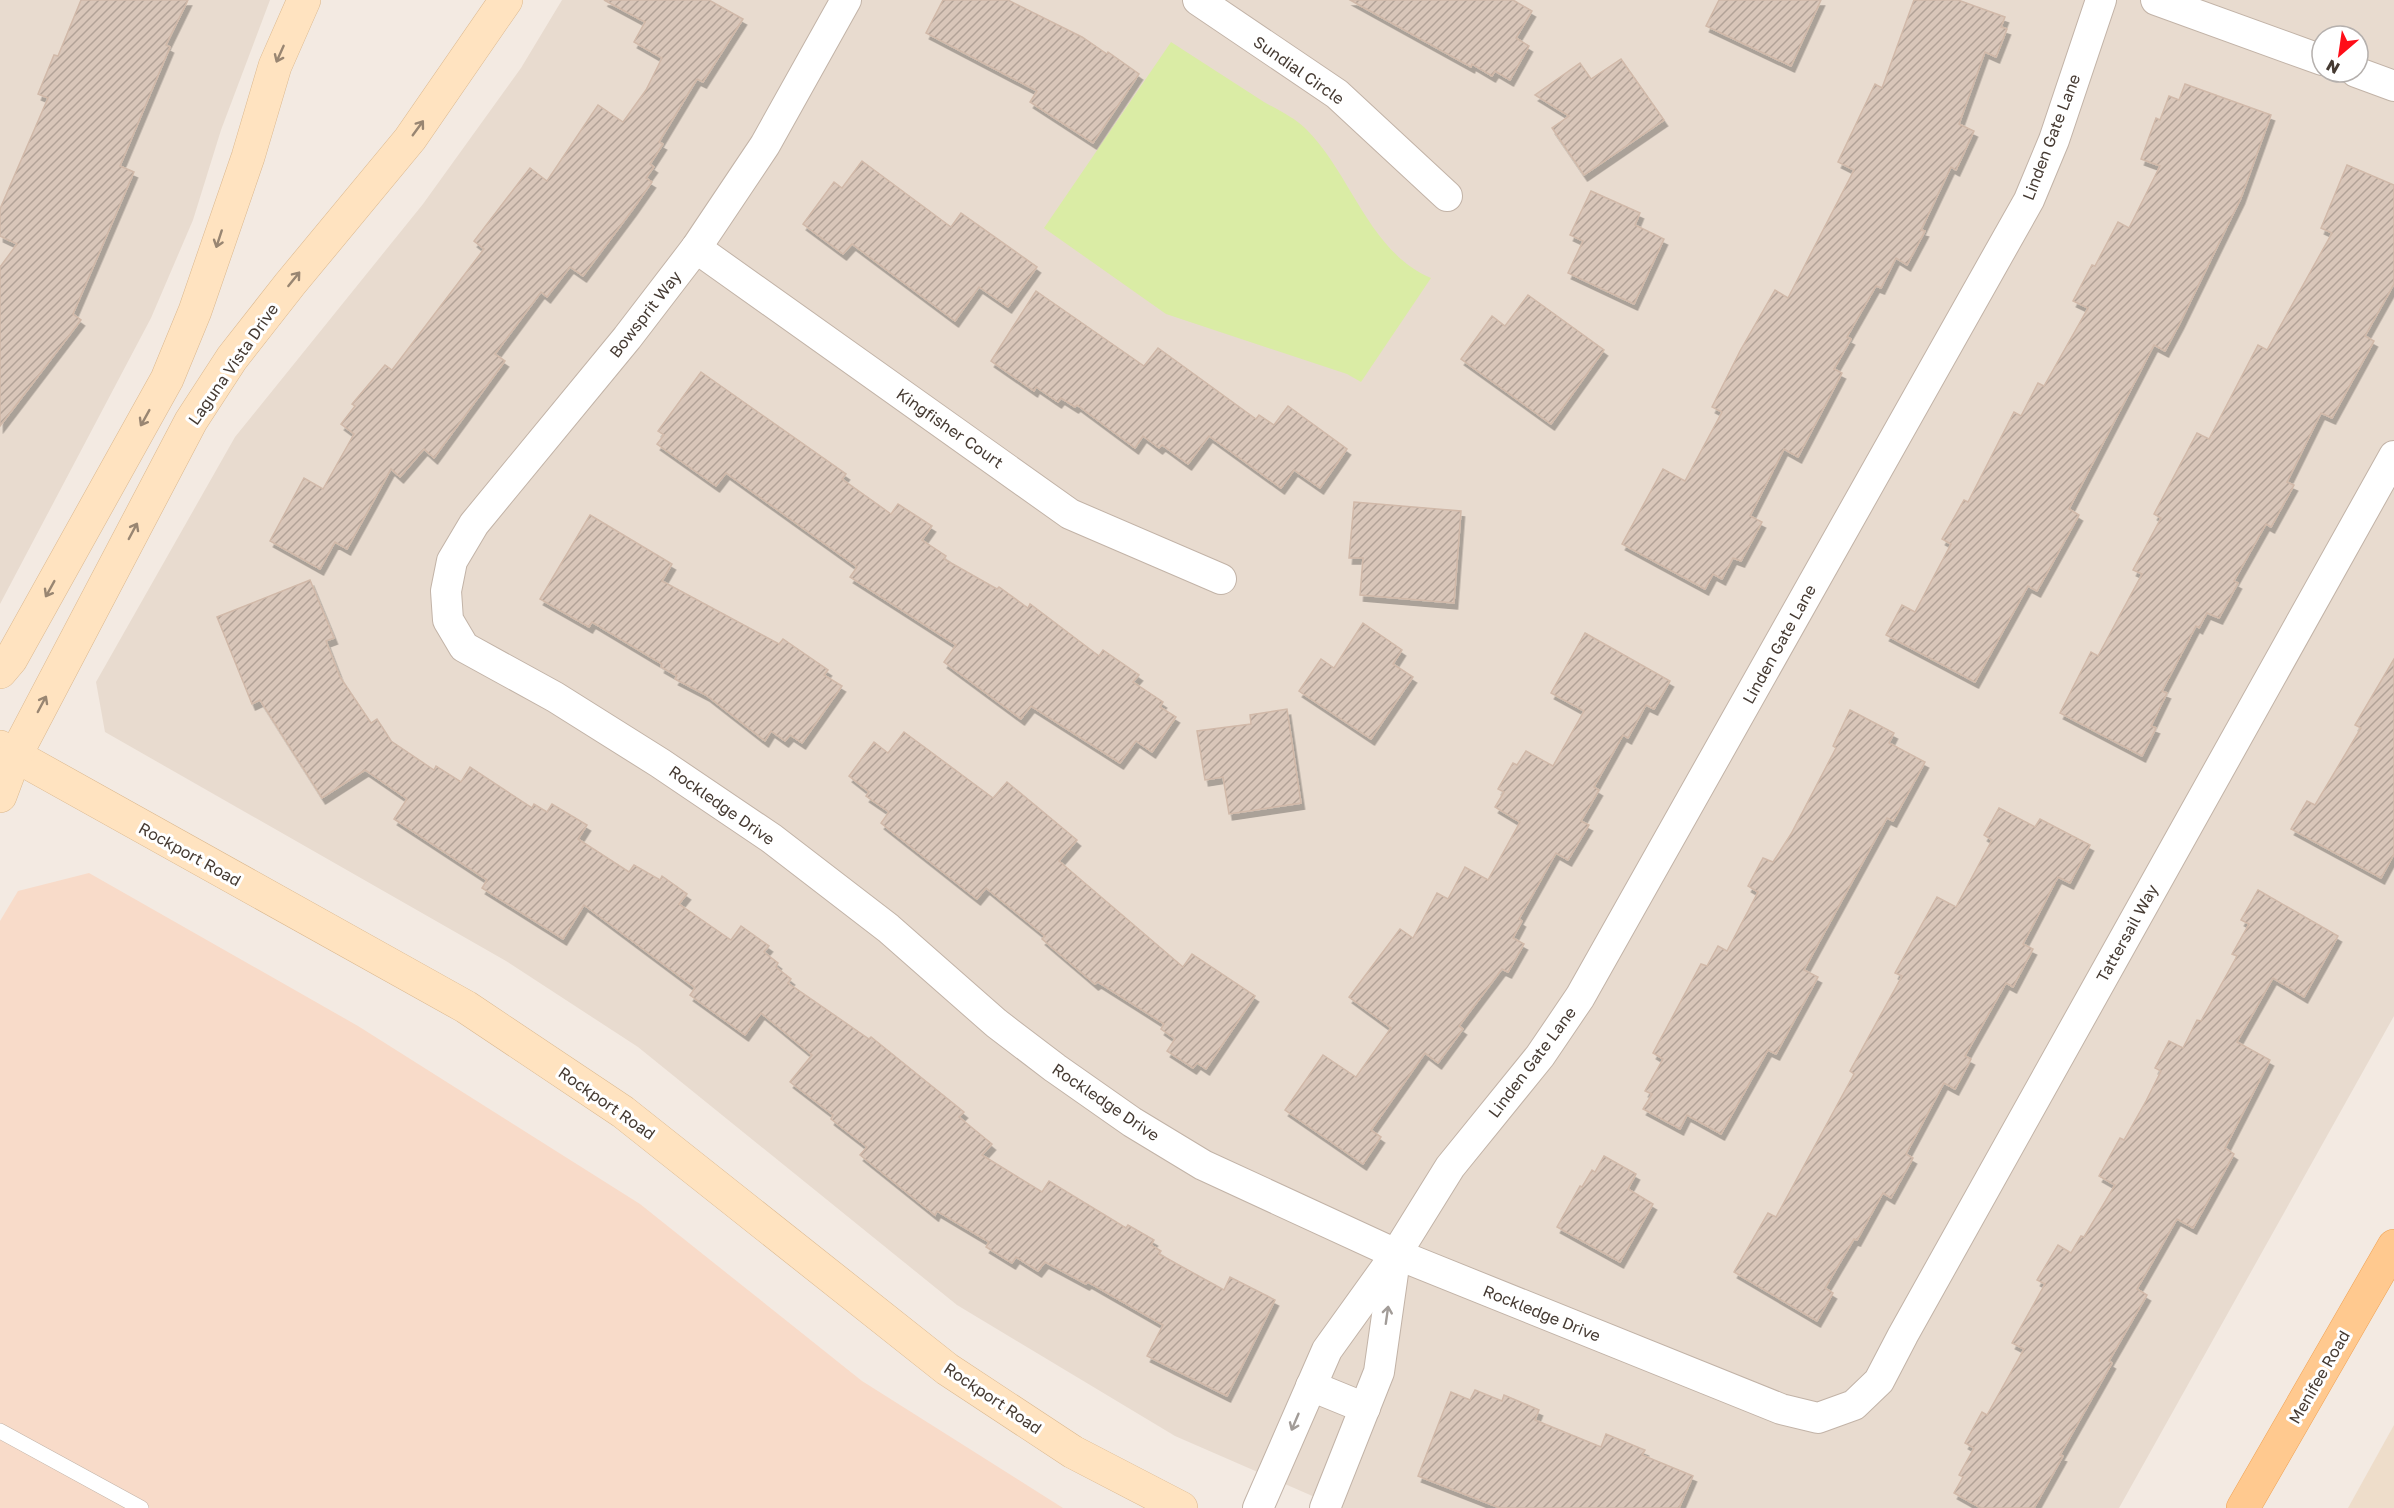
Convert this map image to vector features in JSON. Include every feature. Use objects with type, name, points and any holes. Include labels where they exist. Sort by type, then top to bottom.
[{"type":"main road","name":"Menifee Road","points":[[2243,1508],[2394,1246]]},
{"type":"street","points":[[0,672],[11,659],[167,379],[195,311],[248,157],[275,66],[304,0]]},
{"type":"street","name":"Laguna Vista Drive","points":[[0,796],[7,751],[191,421],[232,358],[410,139],[506,0]]},
{"type":"street","name":"Bowsprit Way","points":[[448,620],[446,591],[452,561],[474,524],[627,338],[696,248],[765,145],[846,0]]},
{"type":"street","name":"Sundial Circle","points":[[1198,0],[1336,94],[1447,196]]},
{"type":"street","name":"Linden Gate Lane","points":[[1258,1508],[1327,1350],[1396,1254],[1450,1167],[1540,1056],[1580,998],[2029,200],[2054,140],[2101,0]]},
{"type":"street","points":[[2156,0],[2310,56]]},
{"type":"street","points":[[2370,77],[2394,86]]},
{"type":"street","name":"Kingfisher Court","points":[[696,248],[1070,514],[1221,579]]},
{"type":"street","name":"Tattersail Way","points":[[1854,1405],[1880,1381],[1903,1335],[2394,456]]},
{"type":"street","name":"Rockledge Drive","points":[[448,620],[464,647],[555,698],[651,757],[771,838],[888,928],[996,1023],[1055,1068],[1132,1122],[1203,1165],[1396,1254],[1781,1409],[1818,1418],[1854,1405]]},
{"type":"street","name":"Rockport Road","points":[[7,751],[466,1007],[623,1112],[947,1369],[1073,1452],[1181,1508]]},
{"type":"street","name":"Linden Gate Lane","points":[[1324,1508],[1379,1372],[1396,1254]]},
{"type":"street","points":[[1311,1386],[1365,1408]]},
{"type":"lane","points":[[0,1431],[141,1508]]},
{"type":"shaded area","points":[[0,0],[270,0],[221,130],[193,220],[151,318],[0,604]]},
{"type":"shaded area","points":[[562,0],[2394,0],[2394,1016],[2119,1508],[1340,1508],[1175,1436],[957,1305],[638,1047],[506,961],[105,732],[96,682],[235,437],[423,204],[521,68]]},
{"type":"shaded area","points":[[89,873],[358,1026],[640,1204],[862,1381],[1063,1508],[0,1508],[0,921],[18,891]]},
{"type":"shaded area","points":[[2394,1425],[2394,1508],[2348,1508]]},
{"type":"green space","points":[[1171,42],[1302,125],[1336,168],[1376,232],[1410,266],[1431,278],[1361,382],[1347,374],[1166,314],[1044,228]]},
{"type":"building","points":[[81,0],[188,0],[166,45],[170,47],[120,166],[134,172],[73,314],[81,320],[0,426],[0,267],[17,244],[0,236],[0,209],[48,98],[38,94],[54,55],[58,56]]},
{"type":"building","points":[[604,0],[709,0],[743,19],[703,82],[697,79],[659,142],[663,144],[650,164],[654,167],[646,178],[652,182],[583,276],[570,267],[547,297],[541,292],[495,354],[505,361],[434,458],[424,449],[400,477],[391,469],[347,549],[335,542],[320,569],[270,541],[304,478],[323,489],[354,434],[341,424],[355,406],[352,404],[385,365],[392,370],[484,249],[474,241],[530,168],[547,181],[598,105],[623,122],[646,90],[662,58],[634,42],[645,22]]},
{"type":"building","points":[[943,0],[1008,0],[1082,37],[1139,74],[1093,143],[1030,102],[1037,91],[926,33]]},
{"type":"building","points":[[1350,0],[1513,0],[1532,11],[1516,38],[1529,46],[1510,80],[1495,71],[1492,76],[1472,64],[1471,67]]},
{"type":"building","points":[[1719,0],[1821,0],[1791,66],[1706,26]]},
{"type":"building","points":[[1914,0],[1958,0],[2005,17],[2001,27],[2007,29],[1996,57],[1985,52],[1959,124],[1974,131],[1956,170],[1951,167],[1921,230],[1925,231],[1907,265],[1896,258],[1881,288],[1876,286],[1847,337],[1851,339],[1834,369],[1842,373],[1798,457],[1784,449],[1750,516],[1762,522],[1741,561],[1733,558],[1722,579],[1713,574],[1705,589],[1622,544],[1663,469],[1685,481],[1722,412],[1712,407],[1740,351],[1775,290],[1788,298],[1854,170],[1838,162],[1875,84],[1882,88]]},
{"type":"building","points":[[1621,59],[1664,120],[1584,175],[1552,128],[1569,116],[1535,95],[1580,63],[1591,79]]},
{"type":"building","points":[[2185,84],[2271,115],[2241,198],[2180,323],[2165,351],[2154,345],[2069,509],[2079,515],[2037,591],[2028,586],[1975,682],[1886,635],[1902,605],[1915,612],[1951,544],[1942,539],[1964,500],[1968,502],[2014,412],[2021,416],[2038,383],[2044,386],[2088,308],[2073,301],[2118,222],[2129,228],[2160,166],[2141,159],[2156,118],[2160,120],[2169,96],[2179,100]]},
{"type":"building","points":[[862,161],[951,227],[961,213],[1037,267],[1008,307],[979,287],[955,321],[852,244],[843,254],[803,224],[834,182],[842,188]]},
{"type":"building","points":[[2347,165],[2394,185],[2394,284],[2365,336],[2374,341],[2332,418],[2321,413],[2287,482],[2294,485],[2271,527],[2266,524],[2234,581],[2238,583],[2219,618],[2207,613],[2199,628],[2196,626],[2162,691],[2167,693],[2151,726],[2156,728],[2142,756],[2060,713],[2091,652],[2098,656],[2142,574],[2133,570],[2161,518],[2154,514],[2197,433],[2209,439],[2258,345],[2267,350],[2332,233],[2321,228]]},
{"type":"building","points":[[1591,191],[1640,213],[1635,225],[1664,239],[1634,304],[1568,273],[1583,241],[1570,235]]},
{"type":"building","points":[[1036,291],[1144,366],[1158,348],[1256,419],[1259,415],[1274,425],[1288,406],[1347,449],[1320,488],[1294,470],[1281,488],[1209,436],[1188,464],[1162,445],[1159,448],[1143,436],[1135,448],[1077,405],[1075,407],[1061,398],[1058,402],[1036,387],[1034,391],[991,361]]},
{"type":"building","points":[[1528,295],[1604,350],[1551,424],[1461,359],[1492,316],[1505,326]]},
{"type":"building","points":[[701,372],[846,474],[842,479],[891,514],[898,504],[932,526],[922,540],[946,556],[944,559],[997,589],[999,587],[1028,608],[1030,604],[1099,656],[1103,650],[1139,675],[1133,682],[1163,702],[1160,707],[1176,717],[1152,752],[1136,741],[1120,763],[1031,706],[1021,719],[944,662],[956,645],[850,577],[857,567],[726,473],[716,486],[657,444],[664,435],[658,431]]},
{"type":"building","points":[[1354,502],[1461,511],[1454,603],[1360,595],[1363,558],[1349,558]]},
{"type":"building","points":[[590,515],[672,564],[662,581],[779,644],[783,639],[828,670],[824,675],[842,686],[802,743],[790,735],[785,741],[771,731],[765,741],[706,695],[675,679],[677,676],[661,667],[662,664],[592,622],[589,627],[540,599]]},
{"type":"building","points":[[310,580],[334,638],[326,641],[340,677],[371,723],[377,719],[391,741],[434,770],[436,766],[461,782],[470,767],[532,808],[534,804],[547,812],[552,804],[587,825],[578,839],[629,872],[634,865],[660,880],[662,876],[687,894],[679,904],[731,940],[741,926],[769,946],[764,952],[778,963],[776,967],[791,979],[788,983],[869,1039],[871,1037],[964,1112],[959,1117],[992,1144],[982,1155],[1042,1192],[1049,1181],[1126,1228],[1128,1225],[1154,1240],[1151,1245],[1161,1251],[1159,1254],[1224,1290],[1230,1277],[1275,1300],[1227,1396],[1147,1356],[1163,1325],[1088,1282],[1086,1284],[1045,1262],[1038,1271],[1016,1257],[1012,1263],[986,1247],[989,1242],[937,1211],[935,1215],[860,1155],[867,1147],[831,1119],[833,1115],[790,1082],[812,1055],[761,1013],[745,1035],[690,995],[695,988],[584,905],[563,939],[482,888],[487,880],[394,819],[407,799],[365,770],[322,798],[260,700],[252,704],[217,617]]},
{"type":"building","points":[[1363,623],[1402,650],[1393,664],[1413,677],[1371,739],[1299,691],[1321,659],[1334,668]]},
{"type":"building","points":[[1585,633],[1670,681],[1654,709],[1646,705],[1628,738],[1623,735],[1594,787],[1599,790],[1581,821],[1589,825],[1568,860],[1556,853],[1519,919],[1522,921],[1513,938],[1524,944],[1508,972],[1502,969],[1459,1026],[1463,1029],[1438,1063],[1425,1053],[1371,1130],[1381,1137],[1363,1164],[1285,1110],[1323,1055],[1356,1077],[1391,1028],[1349,997],[1400,929],[1413,938],[1437,893],[1448,899],[1465,867],[1488,880],[1520,822],[1495,807],[1504,792],[1498,789],[1513,763],[1517,765],[1526,751],[1553,766],[1584,711],[1551,693]]},
{"type":"building","points":[[2394,659],[2394,854],[2381,878],[2291,829],[2307,801],[2315,805],[2361,728],[2355,725]]},
{"type":"building","points":[[1287,709],[1301,803],[1229,814],[1223,777],[1205,780],[1197,731],[1251,724],[1250,715]]},
{"type":"building","points":[[1850,710],[1894,733],[1889,743],[1925,762],[1893,821],[1887,818],[1804,970],[1818,977],[1776,1054],[1768,1050],[1721,1134],[1687,1115],[1680,1129],[1643,1109],[1652,1094],[1645,1091],[1663,1059],[1653,1053],[1701,964],[1707,966],[1718,946],[1727,951],[1758,892],[1748,886],[1763,858],[1773,862],[1791,834],[1836,748],[1833,746]]},
{"type":"building","points":[[904,732],[993,798],[1007,782],[1077,840],[1059,861],[1183,967],[1192,954],[1255,996],[1206,1069],[1197,1063],[1193,1068],[1167,1051],[1175,1039],[1161,1029],[1164,1024],[1098,982],[1095,984],[1042,939],[1045,936],[986,888],[977,899],[881,823],[889,812],[866,796],[869,792],[849,776],[874,742],[888,753]]},
{"type":"building","points":[[1999,808],[2035,827],[2040,819],[2090,845],[2070,883],[2058,877],[2023,944],[2033,949],[2013,987],[2006,983],[1965,1056],[1971,1059],[1955,1089],[1944,1083],[1906,1154],[1913,1158],[1891,1198],[1883,1193],[1857,1240],[1854,1239],[1825,1288],[1833,1293],[1817,1321],[1734,1272],[1768,1213],[1776,1217],[1854,1074],[1850,1071],[1902,976],[1895,973],[1937,897],[1956,907],[1992,840],[1984,835]]},
{"type":"building","points":[[2258,890],[2338,936],[2304,997],[2273,978],[2237,1042],[2270,1060],[2225,1148],[2234,1154],[2193,1228],[2177,1219],[2137,1289],[2147,1295],[2109,1361],[2112,1363],[2060,1455],[2063,1456],[2034,1508],[1981,1508],[1954,1493],[1963,1477],[1959,1475],[1974,1448],[1965,1443],[1982,1412],[1987,1415],[2024,1349],[2012,1343],[2045,1284],[2037,1280],[2058,1245],[2071,1253],[2081,1236],[2084,1237],[2115,1185],[2099,1176],[2120,1138],[2124,1140],[2146,1101],[2161,1071],[2155,1068],[2169,1041],[2183,1048],[2197,1020],[2201,1021],[2237,956],[2232,954],[2249,924],[2241,920]]},
{"type":"building","points":[[1604,1156],[1636,1174],[1628,1189],[1653,1204],[1620,1262],[1557,1227],[1580,1186],[1582,1187],[1592,1170],[1595,1172]]},
{"type":"building","points":[[1475,1390],[1502,1401],[1504,1395],[1539,1410],[1535,1420],[1601,1447],[1606,1434],[1645,1450],[1642,1455],[1693,1476],[1679,1508],[1500,1508],[1418,1476],[1451,1392],[1470,1400]]}]
